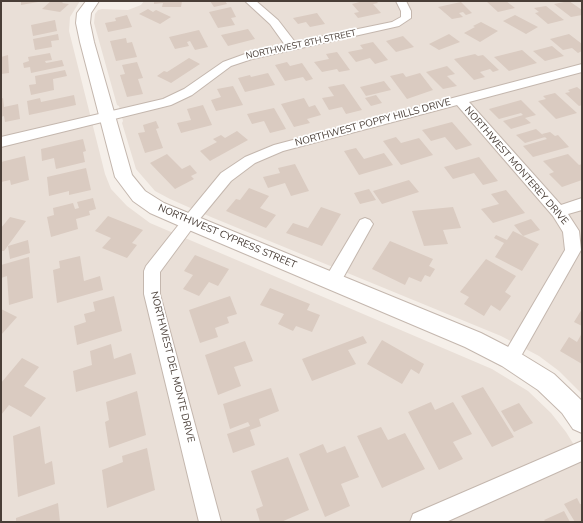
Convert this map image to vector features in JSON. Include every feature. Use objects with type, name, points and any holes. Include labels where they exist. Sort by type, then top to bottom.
[{"type":"street","name":"NORTHWEST CYPRESS STREET","points":[[93,1],[84,13],[83,23],[87,42],[124,177],[139,196],[157,208],[189,222],[473,340],[510,359],[546,382],[570,405],[582,420]]},
{"type":"street","points":[[250,1],[274,22],[292,46]]},
{"type":"street","name":"NORTHWEST 8TH STREET","points":[[1,142],[166,102],[188,92],[227,64],[249,56],[395,24],[406,18],[406,11],[401,1]]},
{"type":"street","name":"NORTHWEST POPPY HILLS DRIVE","points":[[189,222],[226,177],[250,160],[279,148],[582,68]]},
{"type":"street","name":"NORTHWEST MONTEREY DRIVE","points":[[460,100],[558,212],[571,231],[573,250],[510,359]]},
{"type":"street","points":[[558,212],[582,204]]},
{"type":"street","name":"NORTHWEST DEL MONTE DRIVE","points":[[189,222],[152,270],[152,294],[210,522]]},
{"type":"street","points":[[332,282],[365,224]]},
{"type":"street","points":[[421,522],[582,451]]},
{"type":"shaded area","points":[[1,1],[80,1],[70,17],[69,31],[105,174],[111,189],[127,206],[150,223],[492,369],[528,391],[551,413],[566,432],[582,458],[582,522],[1,522]]},
{"type":"shaded area","points":[[144,1],[582,1],[582,394],[559,371],[539,356],[501,336],[211,217],[155,191],[136,169],[94,23],[95,14],[98,10],[128,10],[141,5]]},
{"type":"building","points":[[21,1],[38,1],[38,2],[21,5]]},
{"type":"building","points":[[51,1],[64,1],[62,3],[69,4],[60,12],[42,9]]},
{"type":"building","points":[[154,1],[182,1],[181,7],[162,7],[163,3],[154,4]]},
{"type":"building","points":[[210,1],[225,1],[227,4],[214,7]]},
{"type":"building","points":[[363,1],[376,1],[378,3],[373,4],[381,13],[358,18],[354,13],[359,12],[352,4]]},
{"type":"building","points":[[486,1],[506,1],[515,8],[498,12]]},
{"type":"building","points":[[569,1],[582,10],[582,15],[571,17],[554,4]]},
{"type":"building","points":[[461,2],[472,13],[466,15],[463,12],[459,13],[463,17],[452,19],[438,7]]},
{"type":"building","points":[[546,6],[564,20],[548,24],[535,13],[539,12],[534,8]]},
{"type":"building","points":[[231,7],[236,17],[231,18],[235,25],[218,28],[209,12]]},
{"type":"building","points":[[148,9],[153,12],[156,10],[171,17],[160,24],[139,14]]},
{"type":"building","points":[[317,13],[325,24],[310,27],[306,22],[298,24],[293,18]]},
{"type":"building","points":[[127,15],[132,27],[108,32],[105,23],[116,21],[115,18]]},
{"type":"building","points":[[515,15],[538,27],[526,34],[503,21]]},
{"type":"building","points":[[55,20],[57,31],[33,36],[31,25]]},
{"type":"building","points":[[481,22],[498,31],[480,42],[464,33],[475,27],[473,26]]},
{"type":"building","points":[[248,29],[255,39],[228,46],[221,35]]},
{"type":"building","points":[[199,30],[208,47],[195,50],[190,41],[187,42],[189,46],[175,49],[169,37]]},
{"type":"building","points":[[58,34],[59,40],[51,41],[52,47],[35,50],[33,39]]},
{"type":"building","points":[[449,34],[460,42],[439,50],[429,44]]},
{"type":"building","points":[[569,34],[582,44],[582,51],[578,53],[572,48],[563,50],[550,39]]},
{"type":"building","points":[[403,36],[414,47],[396,52],[386,41]]},
{"type":"building","points":[[126,38],[127,43],[132,42],[137,57],[116,61],[110,41]]},
{"type":"building","points":[[373,42],[388,60],[375,64],[370,58],[356,62],[348,52],[363,49],[360,45]]},
{"type":"building","points":[[552,46],[564,56],[545,61],[533,51]]},
{"type":"building","points":[[522,50],[537,63],[509,71],[494,57]]},
{"type":"building","points":[[337,52],[350,70],[339,72],[337,69],[322,72],[314,62],[329,59],[326,54]]},
{"type":"building","points":[[50,53],[52,60],[45,61],[46,63],[62,60],[64,66],[31,73],[30,67],[24,68],[23,63],[29,61],[28,57]]},
{"type":"building","points":[[475,54],[478,56],[483,55],[499,70],[493,72],[490,69],[480,72],[485,77],[474,80],[454,59]]},
{"type":"building","points":[[8,55],[9,73],[1,74],[1,57]]},
{"type":"building","points":[[189,58],[200,64],[171,83],[157,76],[164,71],[167,72]]},
{"type":"building","points":[[137,62],[143,78],[138,79],[143,94],[127,97],[120,75],[125,74],[122,65]]},
{"type":"building","points":[[287,62],[290,66],[302,63],[313,79],[306,81],[303,77],[285,81],[275,65]]},
{"type":"building","points":[[447,66],[455,74],[447,76],[457,86],[443,89],[426,72]]},
{"type":"building","points":[[65,70],[67,76],[53,79],[54,90],[31,95],[29,85],[36,84],[35,76]]},
{"type":"building","points":[[268,73],[275,85],[245,92],[238,78],[250,75],[251,77]]},
{"type":"building","points":[[403,73],[406,77],[420,73],[433,90],[407,99],[390,76]]},
{"type":"building","points":[[384,81],[391,90],[366,96],[360,87]]},
{"type":"building","points":[[344,84],[362,110],[346,114],[342,107],[329,110],[322,98],[334,96],[328,87]]},
{"type":"building","points":[[233,86],[243,105],[216,111],[211,100],[221,97],[217,89]]},
{"type":"building","points":[[577,87],[582,91],[582,105],[579,106],[565,93],[570,92],[568,90]]},
{"type":"building","points":[[555,93],[577,113],[556,119],[538,101],[546,99],[543,96]]},
{"type":"building","points":[[74,95],[76,105],[29,115],[27,101],[40,98],[41,102]]},
{"type":"building","points":[[376,95],[382,103],[371,106],[365,98]]},
{"type":"building","points":[[3,98],[4,107],[18,104],[20,119],[5,122],[4,116],[1,117],[1,99]]},
{"type":"building","points":[[304,98],[309,107],[315,105],[321,115],[307,119],[310,123],[294,127],[281,104]]},
{"type":"building","points":[[521,100],[536,115],[525,118],[531,123],[511,129],[503,121],[523,115],[521,113],[499,119],[489,109]]},
{"type":"building","points":[[203,105],[212,125],[181,133],[177,123],[191,120],[187,109]]},
{"type":"building","points":[[274,108],[286,129],[270,133],[264,121],[252,124],[247,114]]},
{"type":"building","points":[[156,121],[159,128],[156,129],[163,148],[145,153],[138,133],[145,132],[143,125]]},
{"type":"building","points":[[452,122],[472,145],[456,150],[445,137],[431,141],[422,130]]},
{"type":"building","points":[[536,129],[545,137],[525,143],[516,135]]},
{"type":"building","points":[[237,131],[248,140],[210,161],[200,151],[217,142],[213,139],[221,135],[225,138]]},
{"type":"building","points":[[550,132],[555,136],[558,135],[569,147],[533,157],[523,146],[547,139],[542,134]]},
{"type":"building","points":[[396,137],[401,143],[419,138],[433,155],[401,165],[383,141]]},
{"type":"building","points":[[83,139],[86,151],[83,152],[85,162],[56,169],[54,158],[42,161],[41,149]]},
{"type":"building","points":[[356,148],[364,159],[384,153],[393,165],[359,175],[344,151]]},
{"type":"building","points":[[167,154],[182,169],[190,165],[197,173],[191,176],[194,179],[175,189],[150,163]]},
{"type":"building","points":[[568,154],[579,165],[582,164],[582,180],[562,187],[549,174],[554,172],[543,161]]},
{"type":"building","points":[[25,156],[29,180],[11,185],[10,180],[1,182],[1,162]]},
{"type":"building","points":[[479,157],[498,181],[483,185],[474,173],[453,179],[444,167]]},
{"type":"building","points":[[295,164],[309,191],[291,196],[285,183],[268,188],[263,177],[280,173],[278,168]]},
{"type":"building","points":[[86,168],[91,190],[69,195],[69,191],[49,196],[47,177]]},
{"type":"building","points":[[409,180],[419,192],[382,204],[373,191]]},
{"type":"building","points":[[249,188],[269,196],[260,208],[276,215],[266,228],[226,211],[236,199],[240,200]]},
{"type":"building","points":[[369,189],[376,200],[360,204],[354,193]]},
{"type":"building","points":[[506,190],[525,213],[493,223],[481,209],[499,204],[491,194]]},
{"type":"building","points":[[93,198],[96,209],[89,211],[90,215],[76,219],[78,229],[51,237],[47,217],[54,215],[53,208],[73,203],[75,209],[79,208],[77,202]]},
{"type":"building","points":[[321,207],[341,214],[322,246],[286,233],[293,223],[308,228]]},
{"type":"building","points":[[453,207],[461,228],[443,230],[448,244],[424,246],[412,211]]},
{"type":"building","points":[[108,216],[143,230],[132,243],[137,245],[127,258],[102,248],[111,238],[95,231]]},
{"type":"building","points":[[10,217],[26,221],[4,251],[1,251],[1,228]]},
{"type":"building","points":[[531,219],[540,230],[523,236],[514,225]]},
{"type":"building","points":[[513,231],[539,244],[522,271],[495,257],[504,243],[494,238],[496,235],[507,240]]},
{"type":"building","points":[[28,240],[30,253],[10,259],[8,246]]},
{"type":"building","points":[[390,241],[433,259],[429,266],[435,269],[430,277],[425,275],[421,282],[409,277],[405,285],[372,269]]},
{"type":"building","points":[[195,255],[229,269],[218,286],[209,282],[199,296],[183,289],[193,275],[184,271]]},
{"type":"building","points":[[80,256],[84,281],[100,276],[103,290],[57,303],[53,270],[60,268],[59,261]]},
{"type":"building","points":[[29,257],[33,298],[9,305],[7,276],[1,278],[1,265]]},
{"type":"building","points":[[486,259],[516,276],[505,292],[511,296],[500,311],[491,305],[484,316],[464,304],[469,297],[460,292]]},
{"type":"building","points":[[270,288],[310,304],[307,310],[320,315],[312,332],[296,326],[293,331],[278,324],[284,314],[260,305]]},
{"type":"building","points":[[114,296],[122,331],[77,345],[74,326],[86,322],[84,314],[95,311],[93,302]]},
{"type":"building","points":[[230,296],[237,314],[227,317],[229,323],[215,328],[218,337],[200,343],[189,310]]},
{"type":"building","points":[[1,309],[17,317],[1,335]]},
{"type":"building","points":[[582,309],[582,326],[574,322]]},
{"type":"building","points":[[582,333],[582,364],[560,351],[569,337],[577,342]]},
{"type":"building","points":[[363,336],[367,343],[348,350],[356,364],[312,381],[302,359]]},
{"type":"building","points":[[382,340],[424,364],[419,374],[411,369],[402,384],[367,364]]},
{"type":"building","points":[[245,341],[253,361],[234,367],[241,386],[218,395],[205,355]]},
{"type":"building","points":[[111,344],[114,359],[131,353],[136,374],[76,392],[73,371],[92,365],[90,351]]},
{"type":"building","points":[[22,358],[39,367],[24,386],[46,398],[31,417],[9,405],[1,415],[1,383]]},
{"type":"building","points":[[483,387],[514,437],[492,447],[461,396]]},
{"type":"building","points":[[271,388],[279,411],[259,419],[261,426],[250,430],[255,445],[233,453],[227,434],[250,426],[248,422],[230,429],[223,404]]},
{"type":"building","points":[[137,391],[146,435],[109,448],[105,422],[109,420],[106,402]]},
{"type":"building","points":[[431,402],[435,410],[453,402],[472,434],[453,442],[463,459],[439,470],[408,412]]},
{"type":"building","points":[[519,403],[533,423],[514,432],[501,411]]},
{"type":"building","points":[[40,426],[45,464],[52,461],[55,484],[18,497],[13,436]]},
{"type":"building","points":[[381,427],[388,440],[405,433],[425,469],[382,488],[357,436]]},
{"type":"building","points":[[323,444],[327,453],[345,446],[359,477],[341,484],[350,506],[325,517],[299,454]]},
{"type":"building","points":[[147,448],[155,490],[107,508],[102,470],[123,462],[122,456]]},
{"type":"building","points":[[288,457],[309,510],[281,522],[260,522],[256,509],[263,506],[251,471]]},
{"type":"building","points":[[577,498],[580,504],[582,504],[582,522],[575,522],[564,504]]},
{"type":"building","points":[[58,503],[60,522],[16,522],[16,518]]},
{"type":"building","points":[[564,511],[570,522],[546,522],[544,520]]}]
